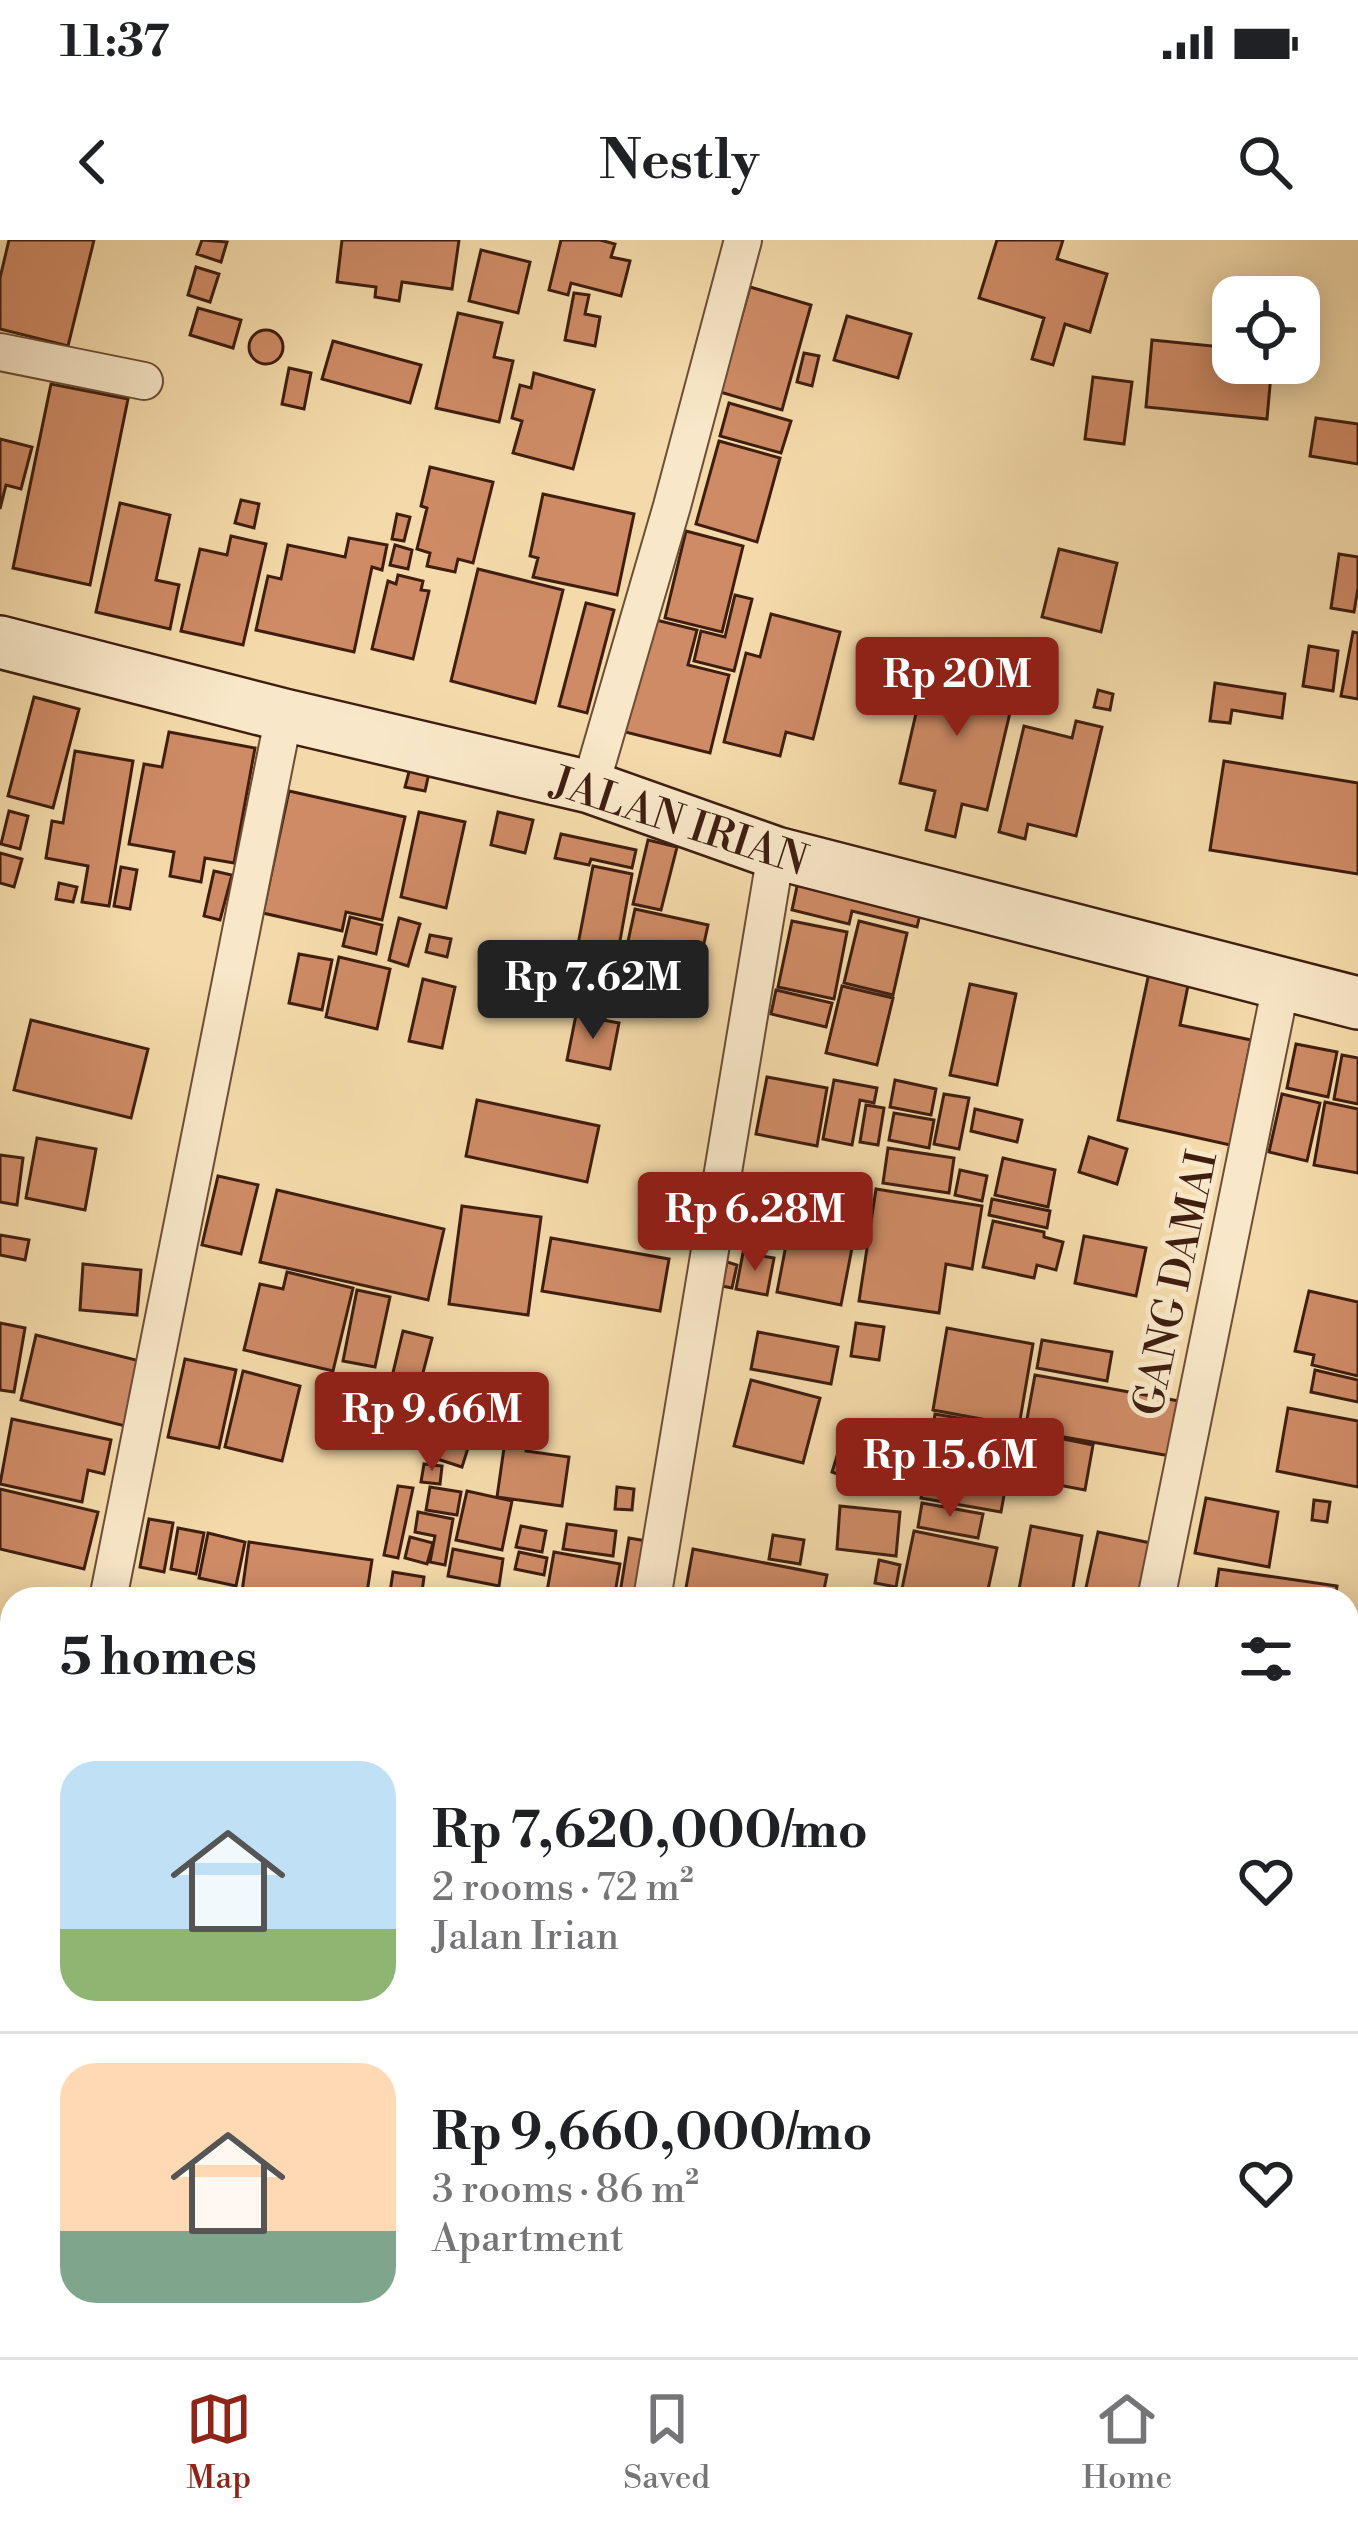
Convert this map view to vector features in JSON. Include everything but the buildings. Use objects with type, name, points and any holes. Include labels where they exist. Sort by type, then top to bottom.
[{"type":"main road","name":"JALAN IRIAN","points":[[0,642],[590,787],[776,853],[1358,1003]]},
{"type":"street","points":[[590,787],[743,240]]},
{"type":"street","points":[[0,352],[144,381]]},
{"type":"street","points":[[110,1587],[284,715]]},
{"type":"street","points":[[654,1587],[776,853]]},
{"type":"street","name":"GANG DAMAI","points":[[1158,1587],[1281,985]]}]
